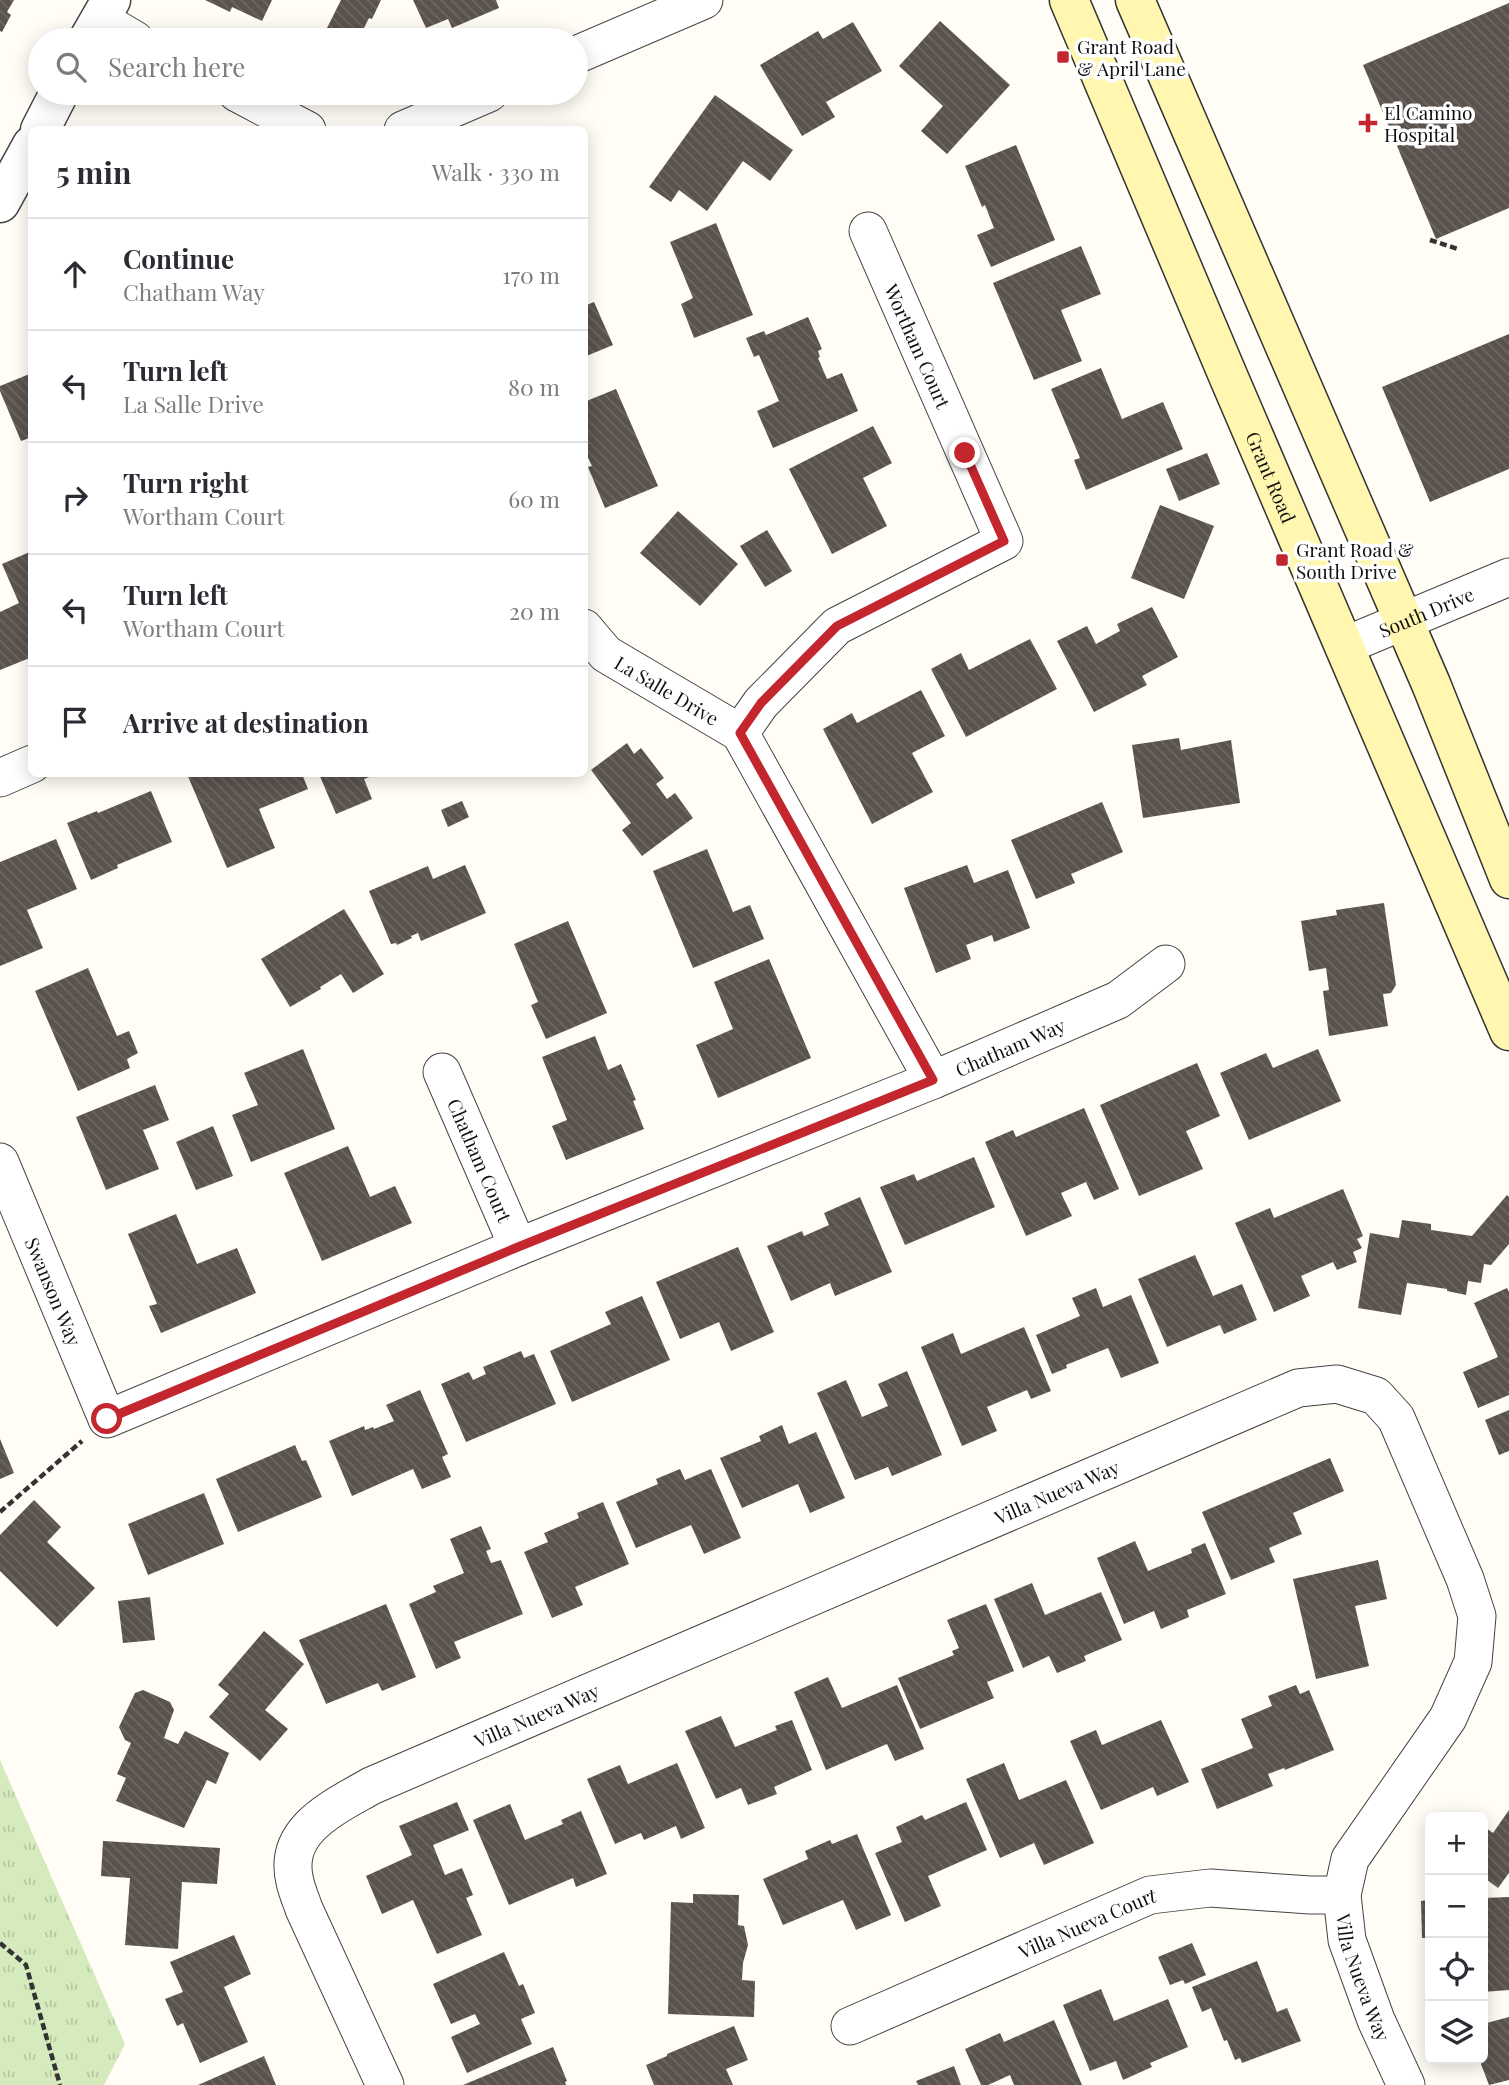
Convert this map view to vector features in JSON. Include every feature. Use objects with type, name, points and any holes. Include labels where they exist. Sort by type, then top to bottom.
[{"type":"main road","name":"Grant Road","points":[[1069,0],[1228,378],[1509,1031]]},
{"type":"main road","points":[[1135,0],[1431,684],[1509,879]]},
{"type":"street","points":[[588,50],[704,0]]},
{"type":"street","points":[[42,126],[53,105]]},
{"type":"street","points":[[260,105],[299,126]]},
{"type":"street","points":[[412,126],[461,105]]},
{"type":"street","points":[[0,203],[28,152]]},
{"type":"street","name":"Wortham Court","points":[[740,733],[761,703],[837,626],[1004,541],[868,231]]},
{"type":"street","name":"South Drive","points":[[1344,646],[1509,577]]},
{"type":"street","name":"La Salle Drive","points":[[588,633],[607,654],[740,733],[933,1080]]},
{"type":"street","points":[[0,778],[28,766]]},
{"type":"street","name":"Chatham Way","points":[[107,1419],[518,1247],[933,1080],[1118,1000],[1166,964]]},
{"type":"street","name":"Chatham Court","points":[[442,1072],[518,1247]]},
{"type":"street","name":"Swanson Way","points":[[0,1162],[107,1419]]},
{"type":"street","name":"Villa Nueva Way","points":[[384,2085],[304,1909],[294,1880],[294,1851],[305,1831],[333,1808],[371,1786],[1298,1388],[1337,1384],[1376,1396],[1396,1419],[1460,1566],[1477,1616],[1473,1662],[1448,1718],[1350,1859],[1342,1895],[1347,1940],[1376,2020],[1406,2085]]},
{"type":"street","name":"Villa Nueva Court","points":[[850,2026],[1150,1895],[1210,1888],[1342,1895]]},
{"type":"path","points":[[1430,240],[1458,249]]},
{"type":"path","points":[[0,1512],[107,1419]]},
{"type":"path","points":[[0,1943],[26,1965],[60,2085]]},
{"type":"green space","points":[[0,1760],[125,2044],[104,2085],[0,2085]]},
{"type":"building","points":[[0,0],[14,0],[7,12],[11,15],[2,32],[0,31]]},
{"type":"building","points":[[205,0],[272,0],[262,21],[232,7],[230,12]]},
{"type":"building","points":[[341,0],[381,0],[372,19],[369,18],[364,28],[327,28]]},
{"type":"building","points":[[413,0],[496,0],[499,8],[452,28],[448,19],[426,28]]},
{"type":"building","points":[[1509,3],[1509,208],[1436,239],[1363,65]]},
{"type":"building","points":[[940,21],[1010,85],[947,154],[921,131],[943,106],[899,66]]},
{"type":"building","points":[[853,22],[882,71],[826,102],[835,117],[802,136],[760,65],[818,31],[823,39]]},
{"type":"building","points":[[715,95],[793,150],[770,181],[743,161],[707,211],[679,190],[671,202],[649,187]]},
{"type":"building","points":[[1016,145],[1055,240],[991,267],[977,235],[994,228],[965,166]]},
{"type":"building","points":[[716,223],[753,315],[694,338],[681,304],[693,298],[670,242]]},
{"type":"building","points":[[1081,246],[1101,294],[1061,310],[1082,361],[1034,380],[993,283]]},
{"type":"building","points":[[594,302],[613,345],[588,355],[588,304]]},
{"type":"building","points":[[808,317],[822,349],[818,351],[818,358],[827,379],[842,373],[858,411],[773,448],[757,411],[779,401],[759,355],[754,357],[746,338],[764,331],[766,335]]},
{"type":"building","points":[[1509,334],[1509,469],[1430,502],[1382,387]]},
{"type":"building","points":[[1101,368],[1122,419],[1163,402],[1183,449],[1086,490],[1074,460],[1080,458],[1051,389]]},
{"type":"building","points":[[28,375],[28,438],[21,441],[0,386]]},
{"type":"building","points":[[616,389],[658,486],[605,508],[588,467],[592,466],[588,458],[588,400]]},
{"type":"building","points":[[873,426],[892,463],[863,478],[887,526],[832,554],[789,469]]},
{"type":"building","points":[[1207,453],[1220,484],[1179,501],[1166,469]]},
{"type":"building","points":[[1160,505],[1214,526],[1184,599],[1131,578]]},
{"type":"building","points":[[678,511],[738,564],[700,606],[640,553]]},
{"type":"building","points":[[767,530],[792,571],[765,587],[740,546]]},
{"type":"building","points":[[28,553],[28,659],[0,670],[0,612],[19,603],[2,564]]},
{"type":"building","points":[[1152,607],[1178,657],[1142,676],[1147,685],[1094,712],[1057,641],[1087,626],[1096,644],[1120,631],[1117,624]]},
{"type":"building","points":[[1030,639],[1057,689],[966,737],[931,669],[961,653],[969,670]]},
{"type":"building","points":[[921,690],[945,736],[912,753],[933,792],[872,824],[823,729],[852,713],[857,723]]},
{"type":"building","points":[[1179,738],[1181,750],[1231,740],[1240,803],[1143,818],[1132,745]]},
{"type":"building","points":[[627,743],[634,754],[641,748],[664,778],[656,784],[667,799],[675,793],[693,818],[642,856],[622,830],[631,823],[591,770]]},
{"type":"building","points":[[188,777],[303,777],[308,789],[259,809],[275,848],[227,868]]},
{"type":"building","points":[[320,777],[370,777],[364,779],[372,799],[336,814]]},
{"type":"building","points":[[151,791],[172,842],[117,865],[118,868],[91,880],[67,823]]},
{"type":"building","points":[[462,801],[469,817],[448,827],[441,810]]},
{"type":"building","points":[[1102,802],[1123,852],[1071,874],[1075,883],[1036,899],[1011,840]]},
{"type":"building","points":[[56,839],[77,889],[27,910],[43,948],[0,966],[0,862]]},
{"type":"building","points":[[707,849],[733,912],[750,905],[764,939],[693,968],[653,871]]},
{"type":"building","points":[[465,865],[486,913],[421,941],[418,933],[397,945],[391,944],[369,891],[428,866],[433,879]]},
{"type":"building","points":[[967,865],[974,883],[1008,870],[1030,928],[994,942],[992,935],[966,945],[971,959],[936,973],[904,888]]},
{"type":"building","points":[[1384,903],[1396,985],[1391,993],[1383,994],[1388,1026],[1329,1036],[1323,991],[1329,990],[1326,968],[1309,971],[1301,921],[1337,915],[1336,910]]},
{"type":"building","points":[[344,909],[384,974],[353,993],[341,974],[290,1007],[261,959]]},
{"type":"building","points":[[568,921],[607,1013],[546,1039],[531,1005],[538,1002],[514,944]]},
{"type":"building","points":[[769,959],[811,1058],[718,1098],[696,1045],[733,1029],[714,982]]},
{"type":"building","points":[[88,968],[117,1036],[129,1031],[138,1053],[127,1059],[130,1068],[78,1091],[35,991]]},
{"type":"building","points":[[595,1036],[608,1070],[621,1064],[636,1100],[633,1101],[644,1129],[566,1160],[552,1126],[567,1120],[542,1057]]},
{"type":"building","points":[[303,1049],[335,1129],[251,1162],[232,1115],[258,1105],[244,1073]]},
{"type":"building","points":[[1318,1049],[1341,1101],[1249,1140],[1220,1073],[1266,1053],[1273,1068]]},
{"type":"building","points":[[1197,1063],[1220,1116],[1186,1131],[1203,1169],[1139,1196],[1100,1105]]},
{"type":"building","points":[[155,1085],[169,1120],[143,1130],[159,1169],[106,1190],[76,1117]]},
{"type":"building","points":[[1084,1108],[1119,1189],[1094,1200],[1086,1182],[1061,1193],[1072,1216],[1026,1236],[985,1142],[1013,1130],[1016,1137]]},
{"type":"building","points":[[213,1126],[233,1176],[196,1190],[176,1142]]},
{"type":"building","points":[[348,1146],[370,1197],[395,1186],[412,1223],[322,1261],[284,1173]]},
{"type":"building","points":[[974,1157],[995,1207],[905,1245],[880,1187],[914,1174],[917,1181]]},
{"type":"building","points":[[1343,1189],[1363,1236],[1357,1239],[1362,1248],[1353,1252],[1357,1262],[1337,1270],[1333,1262],[1301,1276],[1310,1296],[1274,1312],[1235,1223],[1270,1208],[1274,1218]]},
{"type":"building","points":[[1507,1195],[1509,1244],[1491,1265],[1484,1264],[1481,1283],[1468,1281],[1466,1295],[1407,1283],[1401,1315],[1358,1308],[1370,1233],[1399,1238],[1402,1220],[1431,1224],[1431,1230],[1472,1236]]},
{"type":"building","points":[[860,1197],[892,1272],[835,1296],[830,1283],[791,1301],[767,1246],[802,1231],[804,1236],[829,1225],[824,1213]]},
{"type":"building","points":[[176,1214],[197,1264],[237,1248],[256,1293],[161,1333],[149,1306],[157,1304],[128,1234]]},
{"type":"building","points":[[738,1247],[774,1332],[731,1351],[719,1322],[680,1339],[656,1282]]},
{"type":"building","points":[[1195,1255],[1213,1296],[1242,1284],[1257,1320],[1224,1334],[1220,1325],[1167,1347],[1138,1279]]},
{"type":"building","points":[[1096,1288],[1103,1307],[1131,1295],[1159,1363],[1121,1378],[1108,1348],[1066,1365],[1067,1368],[1052,1374],[1036,1335],[1080,1316],[1072,1298]]},
{"type":"building","points":[[1507,1288],[1509,1395],[1478,1408],[1463,1372],[1498,1357],[1474,1303]]},
{"type":"building","points":[[642,1296],[670,1360],[572,1402],[550,1351],[611,1324],[605,1312]]},
{"type":"building","points":[[1024,1327],[1051,1391],[1031,1399],[1027,1390],[987,1407],[997,1431],[962,1446],[921,1347],[953,1333],[961,1354]]},
{"type":"building","points":[[521,1351],[524,1358],[534,1354],[556,1404],[466,1442],[441,1384],[469,1372],[473,1380],[486,1374],[483,1367]]},
{"type":"building","points":[[907,1371],[942,1455],[892,1476],[888,1467],[855,1480],[817,1393],[846,1380],[862,1417],[888,1406],[878,1384]]},
{"type":"building","points":[[420,1390],[448,1454],[442,1457],[451,1477],[422,1489],[413,1469],[352,1496],[329,1441],[364,1426],[365,1430],[374,1429],[394,1421],[386,1405]]},
{"type":"building","points":[[1509,1410],[1509,1451],[1499,1455],[1485,1420]]},
{"type":"building","points":[[782,1425],[789,1444],[816,1432],[845,1498],[810,1513],[798,1484],[742,1508],[720,1458],[761,1441],[759,1436]]},
{"type":"building","points":[[0,1439],[14,1473],[0,1479]]},
{"type":"building","points":[[295,1445],[302,1461],[306,1460],[322,1497],[238,1532],[216,1479]]},
{"type":"building","points":[[1330,1458],[1344,1491],[1293,1513],[1302,1534],[1269,1548],[1275,1562],[1231,1580],[1202,1512]]},
{"type":"building","points":[[680,1469],[685,1480],[711,1469],[741,1538],[704,1554],[691,1525],[636,1548],[616,1502],[658,1484],[656,1479]]},
{"type":"building","points":[[204,1493],[224,1544],[148,1575],[128,1524]]},
{"type":"building","points":[[34,1500],[61,1527],[47,1542],[95,1588],[57,1627],[0,1571],[0,1535]]},
{"type":"building","points":[[603,1502],[629,1564],[575,1587],[583,1605],[552,1618],[524,1552],[548,1542],[544,1533],[579,1518],[577,1513]]},
{"type":"building","points":[[481,1526],[491,1549],[486,1551],[491,1563],[501,1560],[523,1614],[454,1642],[461,1658],[436,1669],[409,1604],[436,1592],[433,1586],[464,1573],[450,1539]]},
{"type":"building","points":[[1135,1541],[1148,1571],[1192,1553],[1191,1549],[1205,1543],[1226,1594],[1187,1610],[1189,1617],[1161,1629],[1154,1611],[1124,1624],[1097,1558]]},
{"type":"building","points":[[1378,1560],[1387,1599],[1355,1606],[1369,1666],[1316,1679],[1293,1579]]},
{"type":"building","points":[[1032,1583],[1045,1615],[1101,1592],[1122,1640],[1084,1656],[1086,1661],[1057,1673],[1049,1656],[1023,1668],[994,1599]]},
{"type":"building","points":[[150,1597],[155,1640],[123,1643],[118,1601]]},
{"type":"building","points":[[386,1604],[416,1677],[382,1691],[378,1683],[326,1704],[299,1640]]},
{"type":"building","points":[[986,1604],[1014,1671],[987,1682],[994,1698],[920,1729],[898,1678],[954,1655],[952,1651],[959,1648],[947,1620]]},
{"type":"building","points":[[264,1631],[304,1664],[265,1710],[288,1729],[260,1761],[209,1717],[229,1694],[218,1685]]},
{"type":"building","points":[[828,1677],[842,1708],[897,1685],[924,1749],[895,1761],[887,1744],[826,1770],[794,1692]]},
{"type":"building","points":[[1296,1685],[1300,1694],[1309,1690],[1334,1750],[1268,1774],[1273,1786],[1217,1809],[1201,1769],[1253,1748],[1241,1719],[1272,1706],[1268,1696]]},
{"type":"building","points":[[143,1690],[170,1702],[174,1710],[164,1738],[178,1744],[185,1731],[229,1753],[216,1784],[207,1780],[184,1828],[116,1801],[126,1778],[117,1774],[131,1743],[125,1740],[119,1727],[135,1693]]},
{"type":"building","points":[[721,1716],[735,1747],[777,1730],[775,1726],[792,1720],[812,1770],[774,1787],[777,1794],[748,1805],[741,1788],[716,1799],[685,1731]]},
{"type":"building","points":[[1161,1720],[1189,1782],[1157,1796],[1153,1787],[1101,1810],[1070,1741],[1096,1730],[1102,1745]]},
{"type":"building","points":[[677,1763],[705,1828],[681,1839],[676,1826],[644,1840],[641,1833],[615,1844],[587,1779],[620,1765],[628,1784]]},
{"type":"building","points":[[1004,1763],[1019,1800],[1066,1780],[1094,1843],[1044,1865],[1034,1843],[1000,1858],[966,1779]]},
{"type":"building","points":[[457,1802],[469,1830],[433,1845],[445,1875],[462,1868],[473,1895],[466,1898],[482,1935],[437,1954],[413,1900],[382,1914],[366,1876],[412,1855],[399,1826]]},
{"type":"building","points":[[966,1802],[987,1850],[928,1876],[941,1906],[905,1922],[875,1853],[902,1842],[896,1827],[922,1815],[925,1820]]},
{"type":"building","points":[[510,1804],[525,1840],[563,1824],[561,1820],[581,1811],[607,1874],[576,1887],[573,1878],[509,1905],[473,1820]]},
{"type":"building","points":[[1509,1810],[1509,1873],[1498,1888],[1488,1880],[1488,1830],[1493,1833]]},
{"type":"building","points":[[857,1834],[891,1915],[856,1930],[843,1900],[783,1925],[763,1879],[808,1859],[805,1851],[830,1840],[832,1844]]},
{"type":"building","points":[[103,1841],[220,1848],[217,1884],[182,1882],[178,1949],[125,1945],[130,1878],[101,1876]]},
{"type":"building","points":[[693,1894],[739,1895],[738,1925],[744,1926],[748,1945],[742,1980],[755,1981],[754,2017],[668,2014],[671,1902],[693,1903]]},
{"type":"building","points":[[1509,1897],[1509,1990],[1488,1992],[1488,1898]]},
{"type":"building","points":[[1421,1901],[1425,1901],[1425,1938],[1422,1938]]},
{"type":"building","points":[[234,1935],[251,1974],[224,1987],[248,2042],[200,2063],[183,2023],[177,2026],[165,1999],[183,1992],[170,1962]]},
{"type":"building","points":[[1192,1943],[1206,1975],[1185,1984],[1183,1980],[1170,1985],[1158,1957]]},
{"type":"building","points":[[504,1952],[519,1986],[523,1984],[535,2013],[521,2019],[532,2044],[467,2073],[451,2037],[480,2024],[475,2014],[451,2024],[433,1984]]},
{"type":"building","points":[[1257,1961],[1277,2012],[1287,2008],[1301,2041],[1242,2063],[1240,2058],[1235,2060],[1227,2040],[1224,2041],[1211,2008],[1202,2012],[1192,1987]]},
{"type":"building","points":[[1101,1989],[1114,2021],[1168,1999],[1188,2047],[1150,2063],[1152,2067],[1123,2080],[1116,2061],[1090,2071],[1063,2005]]},
{"type":"building","points":[[1509,2017],[1509,2080],[1489,2085],[1481,2064],[1488,2064],[1488,2023]]},
{"type":"building","points":[[1054,2020],[1082,2085],[1014,2085],[1010,2075],[988,2085],[981,2085],[965,2049],[1000,2033],[1004,2042]]},
{"type":"building","points":[[734,2026],[748,2060],[726,2069],[733,2085],[654,2085],[646,2065]]},
{"type":"building","points":[[553,2047],[567,2081],[566,2085],[463,2085]]},
{"type":"building","points":[[264,2056],[276,2085],[198,2085]]},
{"type":"building","points":[[954,2066],[961,2085],[918,2085],[916,2081]]},
{"type":"place","name":"Grant Road & April Lane","points":[[1063,57]]},
{"type":"place","name":"El Camino Hospital","points":[[1368,123]]},
{"type":"place","name":"Grant Road & South Drive","points":[[1282,560]]},
{"type":"route","points":[[107,1419],[518,1247],[933,1080],[740,733],[761,703],[837,626],[1004,541],[965,453]]}]
